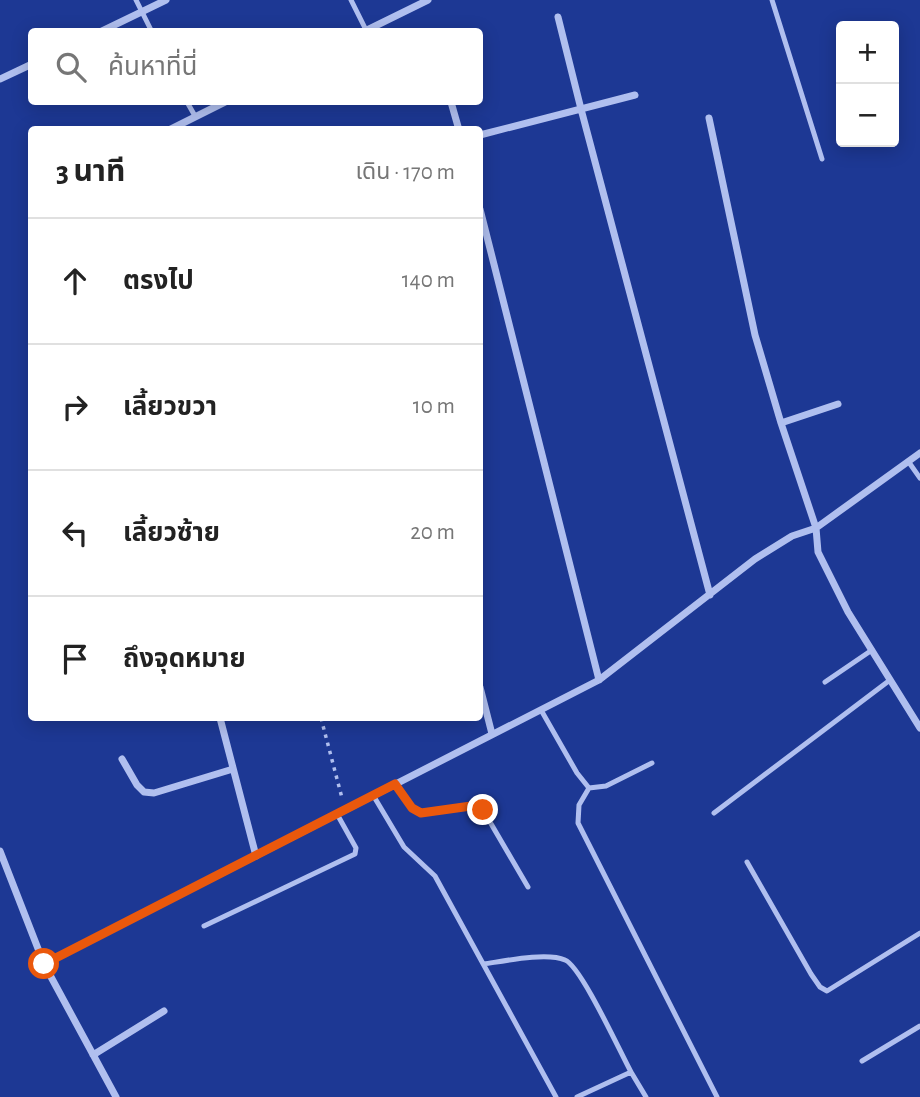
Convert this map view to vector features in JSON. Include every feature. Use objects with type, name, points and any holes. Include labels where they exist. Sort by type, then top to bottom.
[{"type":"street","points":[[108,28],[166,0]]},
{"type":"street","points":[[370,28],[428,0]]},
{"type":"street","points":[[558,17],[710,595]]},
{"type":"street","points":[[0,79],[28,66]]},
{"type":"street","points":[[483,134],[635,95]]},
{"type":"street","points":[[176,126],[219,105]]},
{"type":"street","points":[[452,105],[458,126]]},
{"type":"street","points":[[709,118],[755,335],[780,423],[816,528],[818,552],[848,612],[920,728]]},
{"type":"street","points":[[483,221],[600,680]]},
{"type":"street","points":[[780,423],[838,404]]},
{"type":"street","points":[[44,964],[600,680],[755,559],[792,536],[816,528],[920,453]]},
{"type":"street","points":[[483,699],[492,734]]},
{"type":"street","points":[[221,721],[256,856]]},
{"type":"street","points":[[122,759],[137,785],[144,792],[154,793],[233,769]]},
{"type":"street","points":[[0,851],[44,964],[116,1097]]},
{"type":"street","points":[[93,1055],[164,1012]]},
{"type":"lane","points":[[136,0],[150,28]]},
{"type":"lane","points":[[351,0],[363,28]]},
{"type":"lane","points":[[772,0],[822,159]]},
{"type":"lane","points":[[189,105],[195,116]]},
{"type":"lane","points":[[908,461],[920,478]]},
{"type":"lane","points":[[825,682],[872,650]]},
{"type":"lane","points":[[713,813],[890,680]]},
{"type":"lane","points":[[541,710],[577,773],[589,788]]},
{"type":"lane","points":[[589,788],[606,786],[652,763]]},
{"type":"lane","points":[[395,784],[412,808],[421,813],[478,806],[483,810],[528,887]]},
{"type":"lane","points":[[589,788],[579,805],[578,823],[717,1097]]},
{"type":"lane","points":[[373,795],[404,847],[435,876],[556,1097]]},
{"type":"lane","points":[[204,926],[355,854],[356,848],[337,814]]},
{"type":"lane","points":[[747,862],[811,974],[820,987],[827,991],[920,933]]},
{"type":"lane","points":[[484,964],[551,956],[568,960],[582,978],[646,1097]]},
{"type":"lane","points":[[862,1061],[920,1026]]},
{"type":"lane","points":[[577,1097],[631,1072]]},
{"type":"path","points":[[322,721],[345,810]]},
{"type":"route","points":[[44,964],[395,784],[412,808],[421,813],[471,806],[478,806],[483,810]]}]
